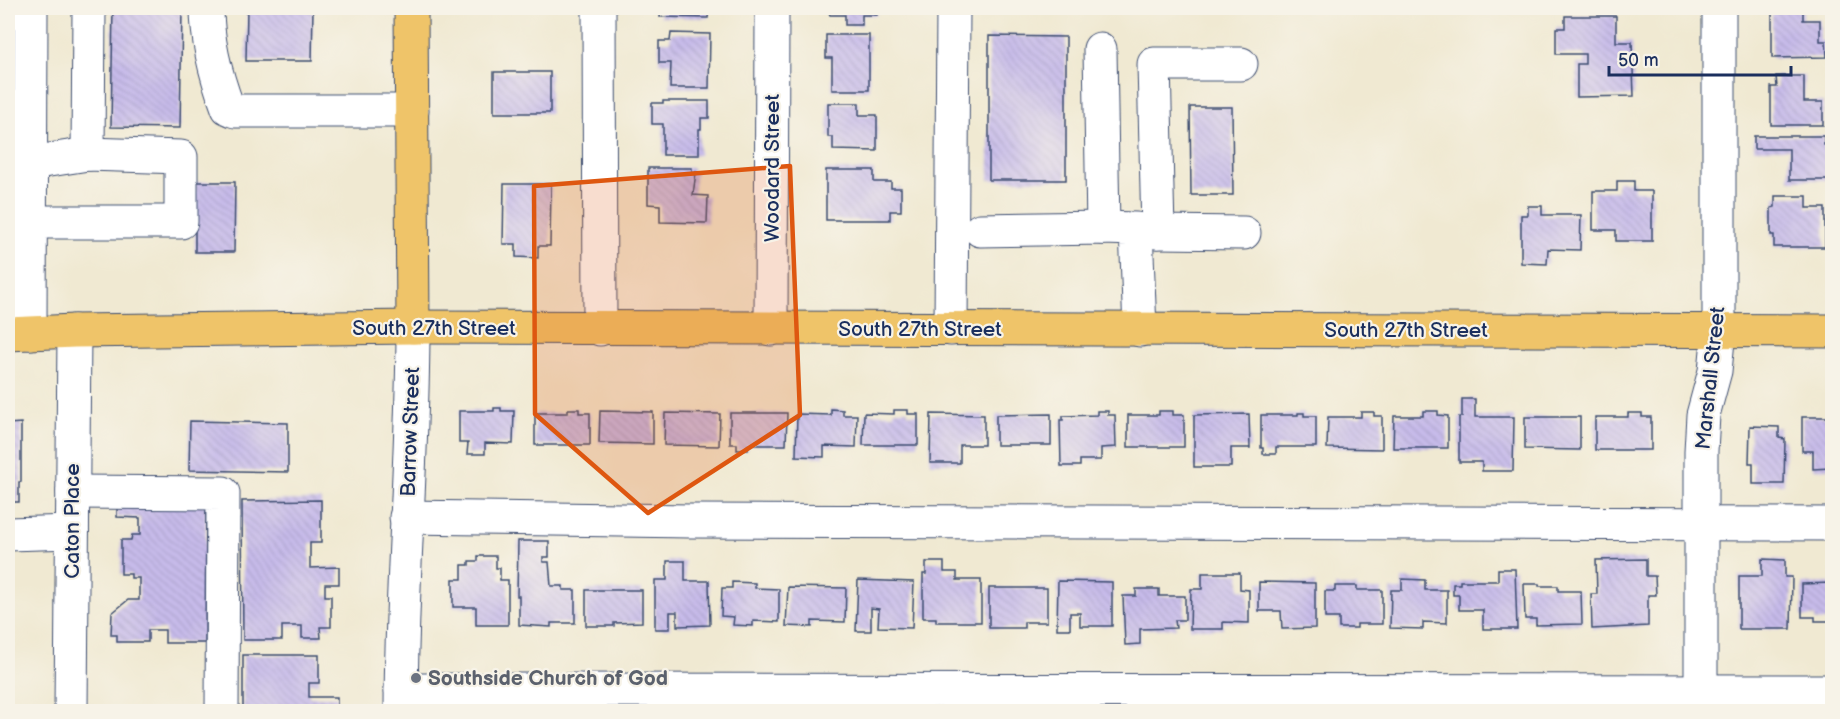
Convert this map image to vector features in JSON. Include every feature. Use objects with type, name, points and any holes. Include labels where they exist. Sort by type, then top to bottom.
[{"type":"main road","name":"Barrow Street","points":[[411,8],[412,327]]},
{"type":"main road","name":"South 27th Street","points":[[19,333],[412,327],[1833,331]]},
{"type":"street","points":[[19,333],[19,264],[30,222],[19,163],[19,108],[31,8]]},
{"type":"street","points":[[88,153],[89,8]]},
{"type":"street","points":[[207,8],[207,30],[228,108],[235,111],[412,111]]},
{"type":"street","points":[[599,8],[600,329]]},
{"type":"street","name":"Woodard Street","points":[[771,329],[772,8]]},
{"type":"street","points":[[951,329],[953,8]]},
{"type":"street","name":"Marshall Street","points":[[1702,701],[1701,451],[1703,414],[1714,371],[1719,330],[1719,8]]},
{"type":"street","points":[[1100,49],[1103,228]]},
{"type":"street","points":[[1140,330],[1154,64],[1241,64]]},
{"type":"street","points":[[19,163],[88,153],[181,157],[181,222],[30,222]]},
{"type":"street","points":[[980,230],[1103,228],[1244,233]]},
{"type":"street","name":"Barrow Street","points":[[401,701],[406,516],[412,414],[412,327]]},
{"type":"street","name":"Caton Place","points":[[71,711],[74,331]]},
{"type":"street","points":[[73,492],[223,493],[222,711]]},
{"type":"street","points":[[406,516],[714,521],[1833,524]]},
{"type":"street","points":[[8,534],[72,532]]},
{"type":"street","points":[[401,701],[1702,701],[1833,691]]},
{"type":"highlighted area","points":[[790,166],[800,415],[648,513],[535,414],[534,186]]},
{"type":"building","points":[[113,8],[182,8],[180,128],[111,127]]},
{"type":"building","points":[[247,8],[313,8],[312,61],[246,61]]},
{"type":"building","points":[[661,8],[709,8],[708,18],[660,17]]},
{"type":"building","points":[[827,8],[877,8],[877,15],[862,15],[862,25],[845,25],[845,15],[830,15]]},
{"type":"building","points":[[1772,8],[1803,8],[1803,20],[1820,20],[1820,41],[1826,41],[1827,57],[1772,58]]},
{"type":"building","points":[[1565,16],[1616,16],[1616,42],[1632,42],[1634,96],[1577,97],[1577,64],[1585,64],[1585,54],[1556,54],[1556,28],[1565,28]]},
{"type":"building","points":[[671,33],[710,34],[709,88],[670,88],[671,63],[659,63],[659,41],[670,41]]},
{"type":"building","points":[[826,35],[869,35],[869,90],[832,90],[832,58],[826,58]]},
{"type":"building","points":[[989,36],[1066,37],[1066,180],[989,180]]},
{"type":"building","points":[[494,72],[550,72],[550,113],[494,113]]},
{"type":"building","points":[[1776,76],[1804,76],[1804,102],[1823,102],[1823,125],[1771,125],[1771,87],[1777,87]]},
{"type":"building","points":[[663,101],[709,101],[709,118],[701,118],[699,155],[663,155],[663,124],[652,124],[652,103],[663,103]]},
{"type":"building","points":[[828,103],[859,103],[859,115],[877,115],[877,151],[833,150],[833,137],[828,137]]},
{"type":"building","points":[[1190,107],[1232,107],[1233,195],[1191,195]]},
{"type":"building","points":[[1754,136],[1824,136],[1824,145],[1828,145],[1828,180],[1789,180],[1789,149],[1754,149]]},
{"type":"building","points":[[648,168],[692,168],[692,172],[696,172],[693,195],[708,196],[707,223],[660,222],[660,205],[648,204]]},
{"type":"building","points":[[826,170],[874,170],[874,182],[891,182],[891,188],[901,188],[901,211],[890,211],[890,220],[826,220]]},
{"type":"building","points":[[1617,181],[1634,181],[1634,191],[1652,191],[1652,241],[1616,241],[1616,230],[1593,230],[1593,191],[1617,191]]},
{"type":"building","points":[[195,182],[235,182],[234,252],[195,252]]},
{"type":"building","points":[[504,184],[551,184],[550,246],[538,246],[538,258],[516,257],[516,244],[503,244]]},
{"type":"building","points":[[1775,196],[1807,196],[1807,208],[1825,208],[1825,247],[1774,247],[1774,235],[1771,235],[1771,208],[1775,207]]},
{"type":"building","points":[[1528,206],[1542,206],[1542,215],[1581,215],[1580,250],[1548,249],[1547,264],[1521,263],[1521,215],[1528,215]]},
{"type":"building","points":[[1462,399],[1475,399],[1475,417],[1514,417],[1513,471],[1482,471],[1482,462],[1459,462],[1459,417],[1462,417]]},
{"type":"building","points":[[494,408],[501,408],[501,411],[514,411],[513,444],[485,443],[485,454],[467,454],[468,443],[459,443],[459,411],[494,411]]},
{"type":"building","points":[[568,409],[579,409],[579,413],[590,413],[590,445],[535,445],[535,413],[568,413]]},
{"type":"building","points":[[831,409],[843,410],[843,415],[857,415],[856,447],[824,446],[824,457],[796,456],[797,414],[831,415]]},
{"type":"building","points":[[894,410],[908,410],[908,414],[918,414],[918,445],[863,445],[864,413],[894,414]]},
{"type":"building","points":[[600,411],[653,412],[653,444],[599,443]]},
{"type":"building","points":[[1097,411],[1108,411],[1108,415],[1115,415],[1116,447],[1101,448],[1101,460],[1080,460],[1080,466],[1061,466],[1060,420],[1063,420],[1063,416],[1097,415]]},
{"type":"building","points":[[1159,411],[1173,411],[1173,415],[1184,415],[1184,447],[1128,447],[1128,415],[1159,415]]},
{"type":"building","points":[[1423,411],[1438,411],[1438,415],[1448,416],[1448,448],[1393,448],[1394,416],[1423,416]]},
{"type":"building","points":[[1361,412],[1374,412],[1374,416],[1382,416],[1382,449],[1327,448],[1328,417],[1361,417]]},
{"type":"building","points":[[665,413],[720,414],[719,446],[664,445]]},
{"type":"building","points":[[730,413],[787,413],[786,445],[748,445],[748,450],[737,450],[737,444],[730,444]]},
{"type":"building","points":[[1298,413],[1304,413],[1304,416],[1316,416],[1316,447],[1276,447],[1276,454],[1263,454],[1261,415],[1298,415]]},
{"type":"building","points":[[1628,413],[1642,413],[1642,417],[1651,417],[1651,450],[1595,450],[1595,417],[1628,417]]},
{"type":"building","points":[[931,414],[984,415],[984,445],[960,445],[960,463],[930,463]]},
{"type":"building","points":[[1051,414],[1051,445],[996,445],[996,415]]},
{"type":"building","points":[[1249,414],[1250,448],[1231,448],[1231,467],[1194,467],[1194,415]]},
{"type":"building","points":[[1525,417],[1580,417],[1580,450],[1525,449]]},
{"type":"building","points":[[1802,417],[1832,417],[1831,468],[1813,469],[1813,451],[1802,451]]},
{"type":"building","points":[[190,421],[288,423],[288,472],[189,470]]},
{"type":"building","points":[[21,423],[19,502],[8,502],[8,424]]},
{"type":"building","points":[[1750,426],[1779,427],[1779,438],[1785,439],[1784,484],[1753,484],[1753,463],[1749,463]]},
{"type":"building","points":[[321,500],[321,543],[310,543],[310,568],[339,567],[339,584],[325,584],[325,596],[331,596],[331,627],[320,627],[321,638],[302,638],[302,626],[282,626],[282,640],[243,640],[242,501]]},
{"type":"building","points":[[117,504],[206,504],[205,643],[165,643],[165,630],[148,630],[148,642],[117,642],[117,635],[111,635],[112,613],[128,600],[139,600],[139,578],[131,578],[131,574],[121,574],[121,540],[131,540],[132,535],[140,535],[140,518],[117,517]]},
{"type":"building","points":[[518,541],[549,541],[549,557],[543,557],[543,562],[549,562],[551,586],[563,586],[563,590],[575,590],[575,623],[551,623],[551,627],[519,625]]},
{"type":"building","points":[[478,556],[496,556],[496,568],[500,568],[500,580],[508,580],[508,625],[476,625],[476,607],[453,607],[453,579],[462,579],[462,565],[469,565],[469,561],[478,561]]},
{"type":"building","points":[[1646,559],[1646,576],[1655,576],[1656,595],[1648,595],[1648,626],[1592,629],[1591,594],[1597,594],[1596,560]]},
{"type":"building","points":[[1762,559],[1785,560],[1785,577],[1792,577],[1791,629],[1739,629],[1739,576],[1762,576]]},
{"type":"building","points":[[667,561],[685,561],[685,581],[709,581],[710,625],[677,626],[677,612],[670,612],[670,629],[655,629],[655,580],[667,580]]},
{"type":"building","points":[[926,562],[944,562],[944,572],[957,572],[957,580],[981,580],[981,622],[936,622],[936,618],[923,618],[923,574],[926,574]]},
{"type":"building","points":[[1498,569],[1515,569],[1517,629],[1483,629],[1483,610],[1459,610],[1459,595],[1453,595],[1453,584],[1460,584],[1460,581],[1498,581]]},
{"type":"building","points":[[1202,573],[1240,573],[1240,589],[1249,590],[1249,623],[1223,622],[1223,629],[1190,629],[1191,589],[1202,589]]},
{"type":"building","points":[[1402,579],[1425,580],[1425,590],[1447,590],[1447,623],[1423,622],[1423,629],[1390,628],[1391,590],[1402,590]]},
{"type":"building","points":[[858,580],[914,582],[912,628],[878,627],[879,609],[871,608],[871,631],[856,631]]},
{"type":"building","points":[[1058,581],[1112,582],[1112,626],[1080,626],[1080,613],[1070,613],[1070,629],[1057,629]]},
{"type":"building","points":[[732,582],[755,583],[755,588],[779,589],[779,622],[753,621],[753,626],[733,625],[734,617],[721,616],[722,588],[732,588]]},
{"type":"building","points":[[1259,582],[1315,583],[1315,628],[1282,629],[1281,611],[1259,611]]},
{"type":"building","points":[[1832,583],[1831,621],[1815,621],[1815,617],[1802,617],[1802,584]]},
{"type":"building","points":[[1524,584],[1558,586],[1558,591],[1581,591],[1582,624],[1536,625],[1536,619],[1525,619]]},
{"type":"building","points":[[1335,586],[1357,586],[1357,590],[1382,590],[1382,624],[1357,624],[1357,628],[1339,628],[1339,618],[1325,618],[1325,591],[1335,591]]},
{"type":"building","points":[[788,587],[846,588],[845,622],[812,621],[812,627],[786,626]]},
{"type":"building","points":[[989,588],[1047,588],[1047,622],[1024,622],[1024,628],[989,628]]},
{"type":"building","points":[[1136,589],[1159,589],[1159,596],[1185,596],[1185,620],[1175,620],[1176,628],[1140,629],[1140,644],[1125,645],[1123,596],[1136,596]]},
{"type":"building","points":[[586,590],[642,590],[642,622],[614,623],[614,626],[586,626]]},
{"type":"building","points":[[243,655],[319,655],[319,683],[309,683],[309,697],[337,697],[337,712],[243,712]]},
{"type":"place","name":"Southside Church of God","points":[[416,678]]}]
